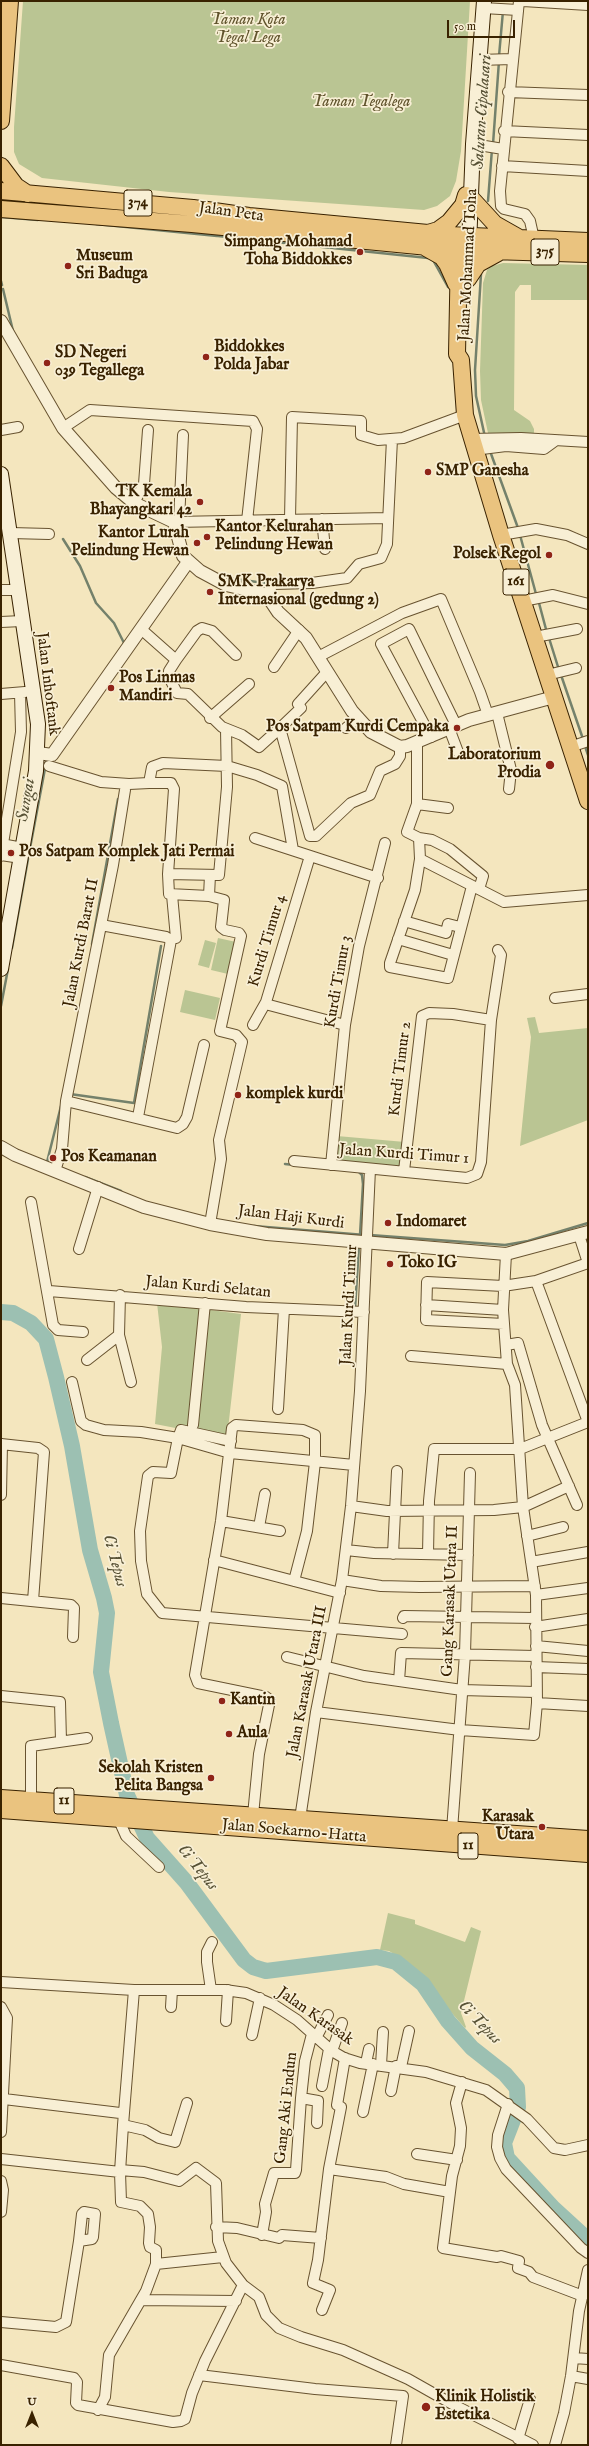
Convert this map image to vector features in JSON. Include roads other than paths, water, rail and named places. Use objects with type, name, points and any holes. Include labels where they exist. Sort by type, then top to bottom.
[{"type":"main road","points":[[1,121],[4,38],[10,1]]},
{"type":"main road","name":"Jalan Mohammad Toha","points":[[483,4],[486,60],[473,144],[470,152],[469,197],[457,354],[461,360],[465,415],[478,444],[501,535],[588,801]]},
{"type":"main road","points":[[1,166],[16,186],[28,194]]},
{"type":"main road","name":"Jalan Peta","points":[[1,191],[193,208],[425,240]]},
{"type":"main road","points":[[502,252],[482,261],[462,284],[442,257],[425,240],[449,222],[469,197],[495,224],[528,239]]},
{"type":"main road","points":[[192,224],[193,208]]},
{"type":"main road","name":"Jalan Peta","points":[[1,209],[465,244]]},
{"type":"main road","name":"375","points":[[465,244],[528,239],[588,241]]},
{"type":"main road","name":"375","points":[[465,244],[502,252],[588,254]]},
{"type":"main road","name":"Jalan Inhoftank","points":[[1,474],[8,535],[22,621],[26,692],[38,724],[38,752],[22,853],[1,969]]},
{"type":"main road","name":"Jalan Soekarno-Hatta","points":[[1,1798],[31,1799],[124,1814]]},
{"type":"main road","name":"Jalan Soekarno-Hatta","points":[[1,1810],[124,1814],[253,1815],[300,1819],[349,1830],[452,1830],[588,1839]]},
{"type":"main road","name":"Jalan Soekarno-Hatta","points":[[152,1814],[349,1830],[588,1854]]},
{"type":"street","points":[[523,1],[588,5]]},
{"type":"street","points":[[483,4],[502,9],[518,6],[507,59],[508,92],[504,131],[497,148],[502,166],[501,206],[504,209],[525,214],[530,221],[528,239]]},
{"type":"street","points":[[486,60],[507,59]]},
{"type":"street","points":[[508,92],[588,95]]},
{"type":"street","points":[[504,131],[588,134]]},
{"type":"street","points":[[473,144],[497,148]]},
{"type":"street","points":[[502,166],[588,171]]},
{"type":"street","points":[[1,321],[62,428],[116,488],[134,503],[177,522],[247,521],[290,518],[388,518]]},
{"type":"street","points":[[62,428],[90,410],[253,421],[258,429],[247,521]]},
{"type":"street","points":[[290,518],[292,417],[361,421],[361,435],[378,440],[403,438],[465,415]]},
{"type":"street","points":[[1,430],[18,427]]},
{"type":"street","points":[[134,503],[144,484],[148,430]]},
{"type":"street","points":[[183,434],[177,522],[179,546],[188,562],[212,579],[226,585],[266,594],[278,612],[299,630],[318,657],[326,673],[358,718],[371,732],[400,747],[417,744],[453,726],[554,697]]},
{"type":"street","points":[[266,594],[275,583],[312,583],[347,578],[358,564],[381,558],[387,544],[392,439]]},
{"type":"street","points":[[478,444],[544,440],[588,442]]},
{"type":"street","points":[[505,442],[544,449],[555,441]]},
{"type":"street","points":[[322,518],[325,549]]},
{"type":"street","points":[[501,535],[536,529],[567,535],[588,544]]},
{"type":"street","points":[[8,535],[49,534]]},
{"type":"street","points":[[38,752],[52,755],[188,562]]},
{"type":"street","points":[[1,590],[17,590]]},
{"type":"street","points":[[523,601],[553,595],[588,604]]},
{"type":"street","points":[[318,657],[402,613],[441,599],[480,692],[492,714],[511,770],[509,789]]},
{"type":"street","points":[[1,622],[22,621]]},
{"type":"street","points":[[236,655],[212,631],[202,628],[197,631],[176,660],[169,671],[169,677],[176,692],[188,694],[210,718],[226,729],[242,735],[259,747],[301,708],[298,704],[326,673]]},
{"type":"street","points":[[141,629],[176,660]]},
{"type":"street","points":[[431,737],[381,644],[409,629],[453,726],[458,752]]},
{"type":"street","points":[[535,638],[577,629]]},
{"type":"street","points":[[274,667],[299,630]]},
{"type":"street","points":[[547,675],[576,668]]},
{"type":"street","points":[[210,718],[249,684]]},
{"type":"street","points":[[1,694],[26,692],[1,855],[22,853]]},
{"type":"street","points":[[346,728],[358,718]]},
{"type":"street","points":[[280,728],[292,764],[306,826],[312,837],[351,803],[370,795],[380,771],[395,764],[400,756],[400,747]]},
{"type":"street","points":[[168,874],[219,875],[227,766],[226,729]]},
{"type":"street","points":[[570,747],[588,741]]},
{"type":"street","points":[[417,744],[417,804],[407,832],[419,838],[432,840],[450,849],[483,876],[475,888],[460,927],[447,979],[389,965],[415,890],[420,859],[419,838]]},
{"type":"street","points":[[149,783],[152,767],[158,764],[227,766],[257,775],[282,786],[294,850]]},
{"type":"street","points":[[49,766],[101,782],[129,784],[171,783],[174,789],[168,890],[172,895],[176,938]]},
{"type":"street","name":"Jalan Kurdi Barat II","points":[[55,1171],[62,1149],[66,1101],[126,790]]},
{"type":"street","points":[[417,804],[448,808]]},
{"type":"street","points":[[255,838],[378,878]]},
{"type":"street","name":"Kurdi Timur 3","points":[[331,1165],[345,1025],[359,946],[378,878],[385,843]]},
{"type":"street","points":[[2,844],[22,853]]},
{"type":"street","name":"Kurdi Timur 4","points":[[310,856],[269,987],[266,1002],[269,1005],[345,1025]]},
{"type":"street","points":[[420,859],[504,902],[588,894]]},
{"type":"street","points":[[209,896],[210,875]]},
{"type":"street","points":[[172,895],[209,896],[225,901],[222,928],[239,933],[241,936],[220,1031],[236,1035],[242,1042],[219,1140],[221,1159],[210,1222]]},
{"type":"street","points":[[404,921],[446,933],[448,924],[460,927]]},
{"type":"street","points":[[101,925],[166,937],[171,940],[138,1117]]},
{"type":"street","points":[[398,938],[453,955]]},
{"type":"street","name":"Jalan Kurdi Timur 1","points":[[294,1161],[370,1170],[467,1178],[477,1174],[482,1162],[491,1020],[501,956],[498,950]]},
{"type":"street","points":[[555,998],[588,994]]},
{"type":"street","points":[[252,1025],[266,1002]]},
{"type":"street","name":"Kurdi Timur 2","points":[[404,1172],[422,1016],[429,1013],[453,1014],[491,1020]]},
{"type":"street","points":[[66,1101],[138,1117],[177,1128],[183,1124],[204,1045]]},
{"type":"street","name":"Jalan Haji Kurdi","points":[[1,1147],[15,1155],[98,1187],[144,1207],[267,1234],[368,1238],[506,1254],[583,1234]]},
{"type":"street","name":"Jalan Kurdi Timur","points":[[354,1465],[360,1394],[370,1170]]},
{"type":"street","points":[[79,1249],[98,1187]]},
{"type":"street","points":[[31,1202],[49,1291],[54,1328],[58,1330],[83,1332]]},
{"type":"street","points":[[504,1324],[428,1321],[425,1319],[428,1281],[503,1286],[536,1281],[588,1263],[583,1234]]},
{"type":"street","points":[[316,1712],[460,1730],[534,1735],[536,1703],[535,1591],[523,1507],[515,1385],[507,1364],[503,1310],[503,1286],[506,1254]]},
{"type":"street","points":[[428,1554],[429,1510],[434,1449],[520,1449],[588,1422],[536,1281]]},
{"type":"street","name":"Jalan Kurdi Selatan","points":[[49,1291],[120,1295],[205,1304],[364,1312]]},
{"type":"street","points":[[120,1295],[119,1335],[131,1382]]},
{"type":"street","points":[[193,1425],[205,1304]]},
{"type":"street","points":[[426,1305],[503,1310]]},
{"type":"street","points":[[278,1409],[284,1309]]},
{"type":"street","points":[[87,1360],[119,1335]]},
{"type":"street","points":[[506,1345],[518,1343],[547,1438],[577,1505]]},
{"type":"street","points":[[411,1356],[507,1364]]},
{"type":"street","points":[[72,1382],[81,1421],[86,1425],[104,1430],[141,1432],[178,1438],[230,1452],[354,1465]]},
{"type":"street","points":[[253,1815],[260,1754],[270,1700],[266,1696],[198,1683],[196,1679],[196,1668],[221,1521],[233,1426],[242,1424],[311,1432],[315,1434],[315,1462],[307,1531],[294,1581]]},
{"type":"street","points":[[231,1442],[181,1430],[171,1472],[153,1472],[148,1476],[140,1531],[141,1561],[147,1594],[158,1611],[162,1613],[402,1634]]},
{"type":"street","points":[[1,1495],[2,1444],[38,1448],[44,1452],[34,1601]]},
{"type":"street","name":"Jalan Karasak Utara III","points":[[300,1819],[316,1712],[335,1627],[346,1550],[354,1465]]},
{"type":"street","points":[[394,1554],[397,1472]]},
{"type":"street","name":"Gang Karasak Utara II","points":[[452,1830],[465,1654],[470,1473]]},
{"type":"street","points":[[351,1506],[395,1511],[469,1510],[523,1507],[569,1486]]},
{"type":"street","points":[[258,1527],[265,1494]]},
{"type":"street","points":[[221,1521],[280,1531]]},
{"type":"street","points":[[528,1536],[564,1528]]},
{"type":"street","points":[[346,1550],[394,1554],[468,1556]]},
{"type":"street","points":[[531,1562],[588,1552]]},
{"type":"street","points":[[214,1560],[340,1592]]},
{"type":"street","points":[[342,1580],[381,1586],[468,1587],[535,1591],[588,1588]]},
{"type":"street","points":[[1,1598],[73,1606],[73,1637]]},
{"type":"street","points":[[403,1618],[404,1616],[466,1618],[535,1623],[588,1619]]},
{"type":"street","points":[[399,1681],[401,1653],[465,1654],[536,1651],[588,1651]]},
{"type":"street","points":[[287,1658],[399,1681],[462,1690],[535,1692]]},
{"type":"street","points":[[536,1667],[588,1669]]},
{"type":"street","points":[[1,1696],[60,1702],[62,1741]]},
{"type":"street","points":[[536,1703],[588,1706]]},
{"type":"street","points":[[31,1799],[30,1748],[33,1744],[87,1738]]},
{"type":"street","points":[[124,1814],[126,1836],[159,1867]]},
{"type":"street","points":[[207,1990],[207,1952],[212,1942]]},
{"type":"street","name":"Jalan Karasak","points":[[1,1982],[134,1990],[228,1990],[246,1993],[260,1998],[290,2015],[331,2050],[345,2058],[373,2064],[399,2067],[462,2082],[486,2090],[527,2119],[554,2148],[565,2150],[588,2145]]},
{"type":"street","points":[[101,2410],[105,2397],[108,2355],[144,2300],[156,2264],[156,2250],[150,2247],[149,2243],[150,2227],[148,2214],[140,2206],[121,2202],[120,2171],[134,1990]]},
{"type":"street","points":[[171,2006],[172,1990]]},
{"type":"street","points":[[226,2021],[228,1990]]},
{"type":"street","points":[[252,2035],[260,1998]]},
{"type":"street","points":[[1,2007],[7,2018],[4,2028],[4,2099],[1,2132]]},
{"type":"street","name":"Gang Aki Endun","points":[[262,2235],[266,2212],[265,2204],[274,2173],[295,2174],[305,2061],[314,2036],[328,2014]]},
{"type":"street","points":[[322,2086],[331,2050],[342,2023]]},
{"type":"street","points":[[391,2091],[410,2031]]},
{"type":"street","points":[[363,2112],[373,2064],[383,2032]]},
{"type":"street","points":[[369,2049],[373,2064]]},
{"type":"street","points":[[322,2310],[330,2290],[312,2283],[321,2238],[329,2169],[340,2107],[337,2105],[345,2058]]},
{"type":"street","points":[[462,2082],[456,2103],[461,2128],[457,2160],[450,2192],[443,2248],[519,2261],[518,2268],[529,2272],[533,2277],[583,2296]]},
{"type":"street","points":[[301,2098],[318,2101],[317,2123]]},
{"type":"street","points":[[4,2099],[120,2113]]},
{"type":"street","points":[[123,2125],[145,2130],[159,2138],[175,2142],[187,2103]]},
{"type":"street","points":[[510,2106],[498,2135],[497,2147],[500,2158],[506,2169],[581,2248],[588,2253]]},
{"type":"street","points":[[417,2154],[457,2160]]},
{"type":"street","points":[[1,2159],[144,2172],[179,2181],[196,2168],[216,2183],[216,2227],[223,2257],[243,2285],[258,2297],[266,2315],[279,2328],[301,2337],[343,2350],[408,2379],[518,2439],[533,2445]]},
{"type":"street","points":[[329,2169],[386,2177],[404,2184],[450,2192]]},
{"type":"street","points":[[1,2181],[3,2190],[1,2212]]},
{"type":"street","points":[[216,2227],[237,2228],[279,2238],[282,2235],[321,2238]]},
{"type":"street","points":[[1,2322],[56,2327],[66,2322],[79,2241]]},
{"type":"street","points":[[156,2264],[223,2257]]},
{"type":"street","points":[[554,2445],[564,2413],[583,2312],[583,2296],[588,2270]]},
{"type":"street","points":[[1,2364],[74,2378],[77,2385],[76,2403],[101,2410],[173,2422],[181,2421],[185,2419],[199,2375],[243,2285]]},
{"type":"street","points":[[144,2300],[236,2301]]},
{"type":"street","points":[[574,2358],[588,2359]]},
{"type":"street","points":[[199,2375],[315,2389],[348,2390],[403,2396]]},
{"type":"street","points":[[571,2376],[588,2379]]},
{"type":"street","points":[[396,2445],[403,2396],[408,2379]]},
{"type":"street","points":[[518,2439],[530,2398]]},
{"type":"waterway","name":"Saluran Cipalasari","points":[[499,56],[503,11]]},
{"type":"waterway","name":"Saluran Cipalasari","points":[[493,144],[499,61]]},
{"type":"waterway","name":"Saluran Cipalasari","points":[[488,201],[492,149]]},
{"type":"waterway","points":[[1,217],[38,220]]},
{"type":"waterway","points":[[96,224],[217,236]]},
{"type":"waterway","points":[[218,236],[428,258]]},
{"type":"waterway","points":[[433,260],[448,287]]},
{"type":"waterway","name":"Saluran Cipalasari","points":[[481,274],[475,370],[476,396],[485,437]]},
{"type":"waterway","points":[[1,281],[2,285]]},
{"type":"waterway","points":[[3,289],[13,331]]},
{"type":"waterway","name":"Saluran Cipalasari","points":[[490,451],[518,528]]},
{"type":"waterway","name":"Saluran Cipalasari","points":[[520,535],[536,594]]},
{"type":"waterway","points":[[63,539],[80,566],[96,603],[114,623],[125,645]]},
{"type":"waterway","points":[[222,577],[264,583]]},
{"type":"waterway","name":"Saluran Cipalasari","points":[[539,603],[547,633]]},
{"type":"waterway","name":"Saluran Cipalasari","points":[[549,638],[559,670]]},
{"type":"waterway","name":"Saluran Cipalasari","points":[[561,675],[583,739]]},
{"type":"waterway","name":"Saluran Cipalasari","points":[[585,746],[588,755]]},
{"type":"waterway","name":"Sungai","points":[[30,848],[47,758]]},
{"type":"waterway","points":[[92,944],[118,799]]},
{"type":"waterway","name":"Sungai","points":[[12,948],[28,859]]},
{"type":"waterway","points":[[70,1094],[134,1103],[161,946]]},
{"type":"waterway","name":"Sungai","points":[[1,1006],[8,969]]},
{"type":"waterway","points":[[47,1162],[61,1106]]},
{"type":"waterway","points":[[285,1164],[294,1165]]},
{"type":"waterway","points":[[358,1171],[362,1175],[363,1184],[360,1235]]},
{"type":"waterway","points":[[85,1177],[121,1191]]},
{"type":"waterway","points":[[370,1235],[505,1245],[528,1241],[588,1223]]},
{"type":"waterway","points":[[254,1226],[365,1235]]},
{"type":"waterway","points":[[355,1309],[359,1245]]},
{"type":"waterway","name":"Ci Tepus","points":[[1,1312],[13,1313],[31,1323],[46,1339],[72,1446],[90,1550],[107,1613],[101,1672],[111,1723],[127,1795],[147,1838],[187,1883],[244,1960],[253,1967],[266,1971],[377,1957],[396,1962],[423,1984],[448,2021],[472,2048],[505,2074],[517,2088],[518,2107],[504,2143],[507,2158],[553,2208],[588,2240]]},
{"type":"place","name":"Simpang Mohamad Toha Biddokkes","points":[[360,252]]},
{"type":"place","name":"Museum Sri Baduga","points":[[68,266]]},
{"type":"place","name":"Biddokkes Polda Jabar","points":[[206,357]]},
{"type":"place","name":"SD Negeri 039 Tegallega","points":[[47,363]]},
{"type":"place","name":"SMP Ganesha","points":[[428,472]]},
{"type":"place","name":"TK Kemala Bhayangkari 42","points":[[200,502]]},
{"type":"place","name":"Kantor Kelurahan Pelindung Hewan","points":[[207,537]]},
{"type":"place","name":"Kantor Lurah Pelindung Hewan","points":[[197,543]]},
{"type":"place","name":"Polsek Regol","points":[[549,555]]},
{"type":"place","name":"SMK Prakarya Internasional (gedung 2)","points":[[210,592]]},
{"type":"place","name":"Pos Linmas Mandiri","points":[[111,688]]},
{"type":"place","name":"Pos Satpam Kurdi Cempaka","points":[[457,728]]},
{"type":"place","name":"Laboratorium Prodia","points":[[550,765]]},
{"type":"place","name":"Pos Satpam Komplek Jati Permai","points":[[11,853]]},
{"type":"place","name":"komplek kurdi","points":[[238,1095]]},
{"type":"place","name":"Pos Keamanan","points":[[53,1158]]},
{"type":"place","name":"Indomaret","points":[[388,1223]]},
{"type":"place","name":"Toko IG","points":[[390,1264]]},
{"type":"place","name":"Kantin","points":[[222,1701]]},
{"type":"place","name":"Aula","points":[[229,1734]]},
{"type":"place","name":"Sekolah Kristen Pelita Bangsa","points":[[211,1778]]},
{"type":"place","name":"Karasak Utara","points":[[542,1827]]},
{"type":"place","name":"Klinik Holistik Estetika","points":[[426,2407]]},
{"type":"park label","name":"Taman Kota Tegal Lega","points":[[248,30]]},
{"type":"park label","name":"Taman Tegalega","points":[[361,103]]}]
